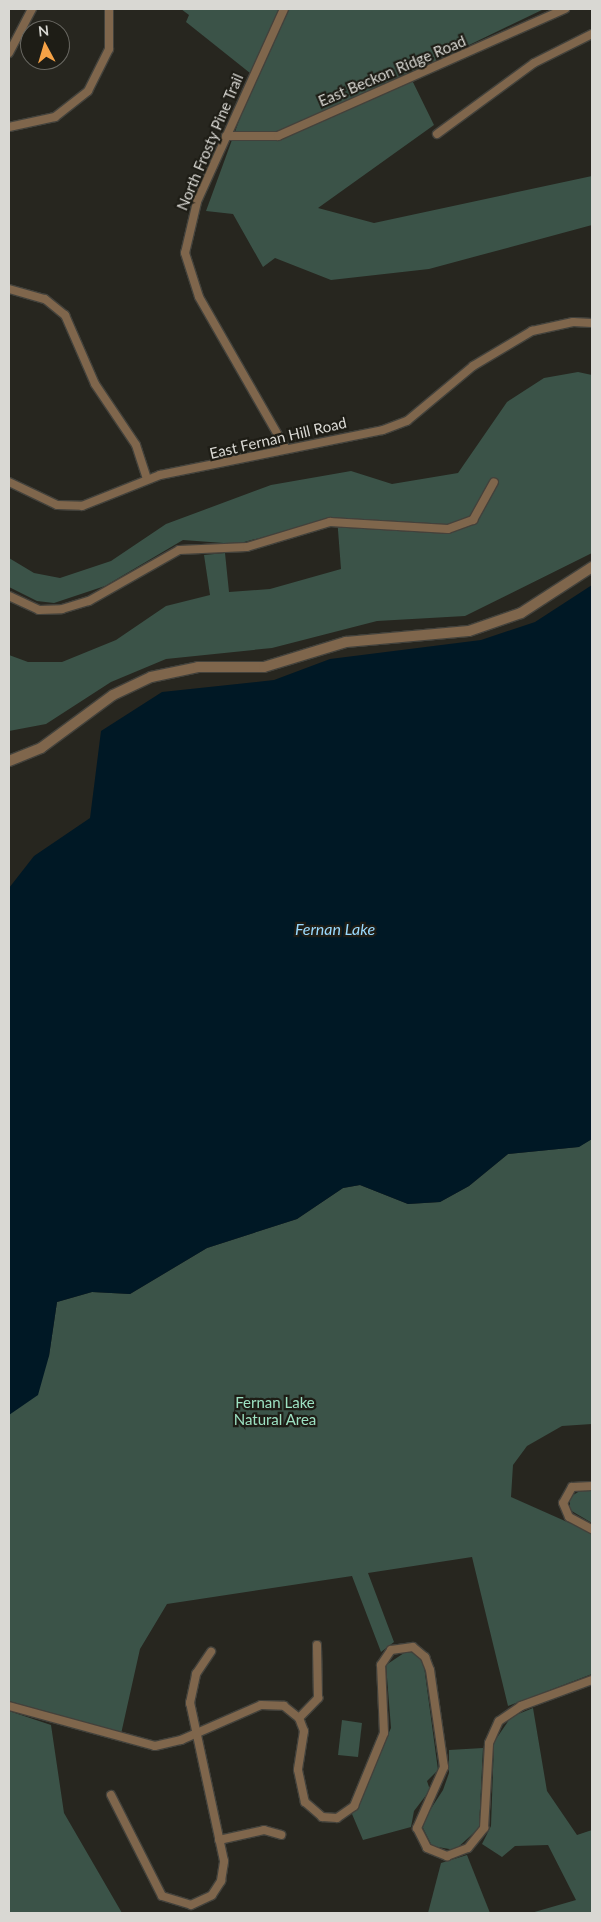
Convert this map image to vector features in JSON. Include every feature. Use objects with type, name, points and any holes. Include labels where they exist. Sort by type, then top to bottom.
[{"type":"street","points":[[9,53],[32,9]]},
{"type":"street","points":[[9,127],[55,116],[88,91],[109,49],[109,9]]},
{"type":"street","name":"North Frosty Pine Trail","points":[[284,9],[226,136],[189,228],[186,253],[189,277],[285,447]]},
{"type":"street","name":"East Beckon Ridge Road","points":[[226,136],[278,136],[564,9]]},
{"type":"street","points":[[437,134],[534,63],[592,34]]},
{"type":"street","points":[[9,289],[45,299],[65,315],[94,384],[136,445],[147,479]]},
{"type":"street","name":"East Fernan Hill Road","points":[[9,482],[57,505],[82,506],[147,479],[227,464],[285,447],[384,430],[407,421],[473,366],[532,331],[573,322],[592,323]]},
{"type":"street","points":[[9,596],[39,610],[62,609],[89,601],[179,550],[247,547],[330,522],[448,529],[473,520],[494,482]]},
{"type":"street","points":[[9,761],[50,743],[114,695],[151,677],[198,667],[264,667],[346,642],[469,631],[521,612],[592,568]]},
{"type":"street","points":[[592,1486],[572,1487],[563,1503],[569,1517],[592,1529]]},
{"type":"street","points":[[299,1718],[318,1698],[317,1645]]},
{"type":"street","points":[[9,1706],[149,1746],[170,1744],[261,1705],[284,1706],[299,1718],[305,1739],[298,1778],[306,1802],[322,1817],[343,1816],[354,1806],[384,1733],[381,1665],[396,1648],[419,1650],[430,1670],[444,1767],[417,1828],[433,1852],[453,1855],[468,1848],[484,1828],[489,1743],[499,1721],[521,1706],[592,1680]]},
{"type":"street","points":[[111,1795],[156,1890],[181,1909],[205,1900],[219,1886],[224,1871],[196,1734],[191,1690],[211,1652]]},
{"type":"street","points":[[219,1840],[264,1830],[281,1835]]},
{"type":"green space","points":[[181,9],[544,9],[409,74],[434,125],[318,208],[374,223],[592,176],[592,225],[429,269],[331,280],[275,258],[263,267],[233,214],[206,211],[255,77],[186,22],[189,15]]},
{"type":"green space","points":[[578,372],[592,375],[592,553],[465,616],[377,621],[272,648],[166,659],[111,682],[46,724],[9,731],[9,655],[28,662],[62,662],[116,640],[166,606],[210,595],[204,555],[225,553],[229,592],[270,589],[341,569],[337,517],[237,544],[183,540],[105,586],[54,603],[37,601],[9,587],[9,558],[34,573],[60,578],[111,561],[166,524],[271,485],[351,471],[392,484],[458,473],[507,402],[544,378]]},
{"type":"green space","name":"Fernan Lake Natural Area","points":[[592,1139],[592,1424],[562,1426],[527,1446],[513,1465],[511,1497],[592,1533],[592,1674],[508,1706],[472,1557],[368,1573],[394,1642],[381,1652],[352,1576],[167,1604],[140,1649],[121,1734],[9,1701],[9,1415],[49,1356],[57,1302],[92,1292],[130,1294],[207,1248],[297,1219],[343,1188],[360,1185],[408,1204],[440,1202],[469,1186],[508,1154],[578,1147]]},
{"type":"green space","points":[[583,1489],[592,1491],[592,1523],[570,1510],[570,1497]]},
{"type":"green space","points":[[407,1651],[418,1654],[424,1666],[438,1770],[427,1781],[430,1790],[414,1811],[411,1827],[363,1840],[352,1814],[391,1728],[386,1665]]},
{"type":"green space","points":[[533,1708],[547,1791],[577,1835],[592,1830],[592,1913],[531,1913],[576,1900],[548,1845],[515,1846],[502,1857],[482,1844],[491,1826],[494,1742],[511,1717]]},
{"type":"green space","points":[[9,1711],[51,1725],[64,1813],[122,1913],[9,1913]]},
{"type":"green space","points":[[342,1720],[362,1723],[358,1757],[338,1755]]},
{"type":"green space","points":[[483,1748],[479,1828],[455,1850],[432,1846],[421,1824],[443,1790],[449,1773],[449,1750]]},
{"type":"green space","points":[[467,1855],[490,1913],[428,1913],[441,1863]]},
{"type":"water","name":"Fernan Lake","points":[[592,585],[592,1139],[579,1147],[508,1154],[469,1186],[440,1202],[408,1204],[360,1185],[343,1188],[297,1219],[207,1248],[130,1294],[92,1292],[57,1302],[49,1356],[38,1395],[9,1415],[9,888],[34,856],[90,818],[101,731],[162,692],[274,680],[330,659],[481,640],[535,622]]}]
